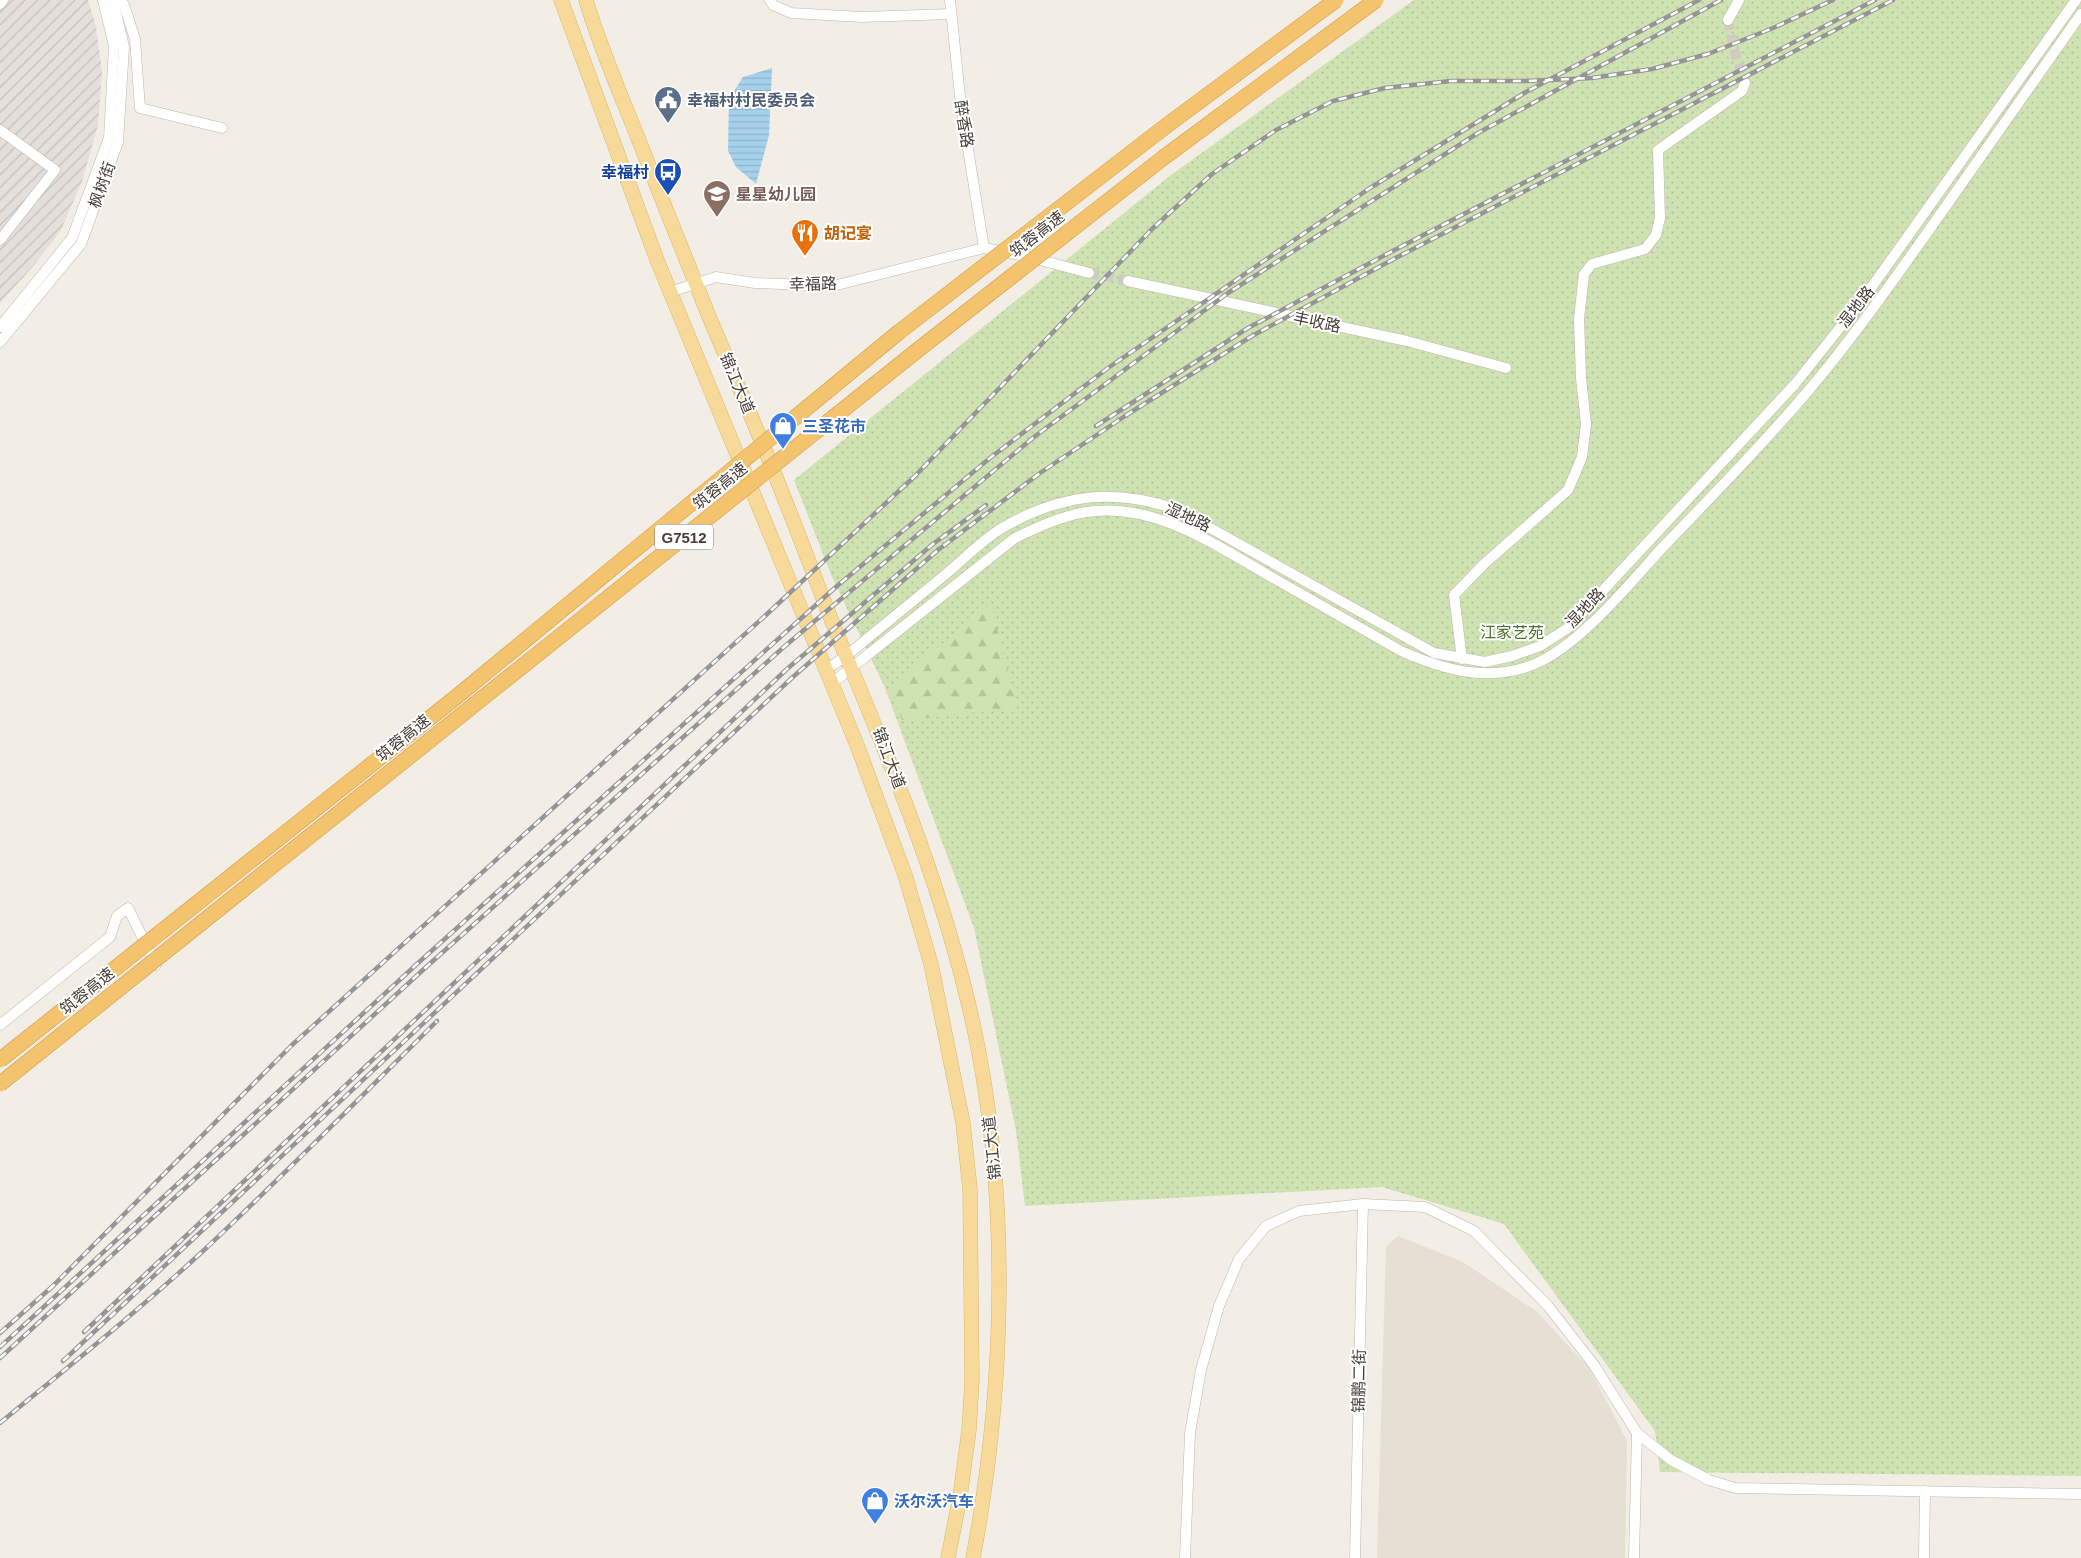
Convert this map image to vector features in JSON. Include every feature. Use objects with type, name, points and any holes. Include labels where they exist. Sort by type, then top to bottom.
[{"type":"highway","name":"筑蓉高速","points":[[0,1060],[455,698],[899,332],[1166,126],[1336,0]]},
{"type":"highway","name":"筑蓉高速","points":[[0,1084],[919,349],[1163,158],[1376,0]]},
{"type":"main road","name":"锦江大道","points":[[561,0],[581,58],[670,292],[857,745],[905,875],[931,964],[963,1123],[970,1189],[972,1380],[969,1430],[960,1497],[948,1558]]},
{"type":"main road","name":"锦江大道","points":[[586,0],[609,67],[885,747],[923,849],[951,937],[974,1028],[987,1100],[996,1189],[998,1258],[997,1338],[992,1432],[984,1499],[973,1558]]},
{"type":"street","points":[[0,4],[3,0]]},
{"type":"street","name":"枫树街","points":[[0,327],[72,238],[109,138],[114,46],[103,0]]},
{"type":"street","name":"枫树街","points":[[0,342],[81,244],[118,142],[124,47],[114,0]]},
{"type":"street","points":[[121,0],[134,39],[140,108],[222,128]]},
{"type":"street","points":[[770,0],[774,5],[791,13],[862,16],[950,14]]},
{"type":"street","name":"醉香路","points":[[950,0],[960,106],[984,248]]},
{"type":"street","points":[[1728,20],[1739,0]]},
{"type":"street","name":"湿地路","points":[[831,684],[849,662],[1000,529],[1043,507],[1062,501],[1115,496],[1156,503],[1176,509],[1434,653],[1486,662],[1512,656],[1540,646],[1568,628],[1788,391],[1866,295],[2076,0]]},
{"type":"street","name":"湿地路","points":[[826,670],[849,662],[1014,538],[1043,524],[1078,514],[1106,511],[1130,513],[1176,525],[1401,650],[1431,664],[1462,672],[1479,673],[1511,672],[1536,663],[1566,645],[1596,618],[1713,495],[1818,379],[1881,299],[2081,14]]},
{"type":"street","points":[[1462,672],[1454,596],[1484,564],[1568,490],[1582,457],[1586,424],[1581,378],[1579,318],[1584,274],[1592,264],[1645,249],[1656,235],[1660,218],[1658,150],[1742,91],[1745,83]]},
{"type":"street","points":[[0,130],[54,170],[1,237]]},
{"type":"street","points":[[984,248],[1026,256],[1089,273]]},
{"type":"street","name":"幸福路","points":[[670,292],[716,277],[754,283],[833,286],[984,248]]},
{"type":"street","name":"丰收路","points":[[1128,281],[1407,341],[1506,368]]},
{"type":"street","points":[[1256,568],[1262,556]]},
{"type":"street","points":[[0,1025],[110,937],[117,916],[128,908],[156,965]]},
{"type":"street","points":[[1185,1558],[1190,1433],[1199,1379],[1219,1306],[1239,1259],[1266,1226],[1277,1221],[1299,1212],[1363,1204],[1425,1207],[1474,1231],[1554,1313],[1594,1364],[1637,1433],[1671,1460],[1709,1480],[1735,1488],[2081,1494]]},
{"type":"street","name":"锦鹏二街","points":[[1355,1558],[1363,1204]]},
{"type":"street","points":[[1634,1558],[1637,1433]]},
{"type":"street","points":[[1924,1558],[1925,1491]]},
{"type":"shaded area","points":[[0,0],[88,0],[96,27],[102,71],[98,125],[82,181],[61,230],[36,263],[0,303]]},
{"type":"shaded area","points":[[1398,1236],[1463,1262],[1536,1311],[1590,1369],[1627,1441],[1625,1558],[1377,1558],[1386,1247]]},
{"type":"green space","name":"江家艺苑","points":[[1414,0],[2081,0],[2081,1476],[1660,1472],[1655,1431],[1504,1224],[1382,1187],[1025,1206],[1016,1131],[974,928],[885,688],[832,577],[794,480],[1171,175]]},
{"type":"green space","points":[[991,604],[1017,708],[902,720],[889,687]]},
{"type":"water","points":[[772,68],[769,135],[756,184],[736,167],[728,151],[729,99],[743,77]]},
{"type":"tunnel","points":[[1728,20],[1735,53],[1745,83]]},
{"type":"tunnel","points":[[1089,273],[1128,281]]},
{"type":"railway","points":[[0,1347],[417,964],[837,586],[990,458],[1108,368],[1370,188],[1526,92],[1699,0]]},
{"type":"railway","points":[[0,1358],[424,969],[785,646],[1034,437],[1228,293],[1478,133],[1721,0]]},
{"type":"railway","points":[[49,1290],[292,1045],[766,615],[915,476],[1151,230],[1212,174],[1276,130],[1333,101],[1385,88],[1451,81],[1527,81],[1592,78],[1652,69],[1708,54],[1773,28],[1833,0]]},
{"type":"railway","points":[[1096,426],[1248,328],[1875,0]]},
{"type":"railway","points":[[63,1361],[794,676],[938,550],[1040,473],[1125,416],[1252,336],[1390,261],[1893,0]]},
{"type":"railway","points":[[84,1332],[787,669],[933,544],[986,505]]},
{"type":"railway","points":[[0,1423],[127,1318],[202,1252],[291,1167],[437,1021]]},
{"type":"railway","points":[[0,1333],[54,1285]]},
{"type":"place","name":"幸福村村民委员会","points":[[668,124]]},
{"type":"place","name":"幸福村","points":[[668,196]]},
{"type":"place","name":"星星幼儿园","points":[[717,218]]},
{"type":"place","name":"胡记宴","points":[[805,257]]},
{"type":"place","name":"三圣花市","points":[[783,450]]},
{"type":"place","name":"沃尔沃汽车","points":[[875,1525]]}]
